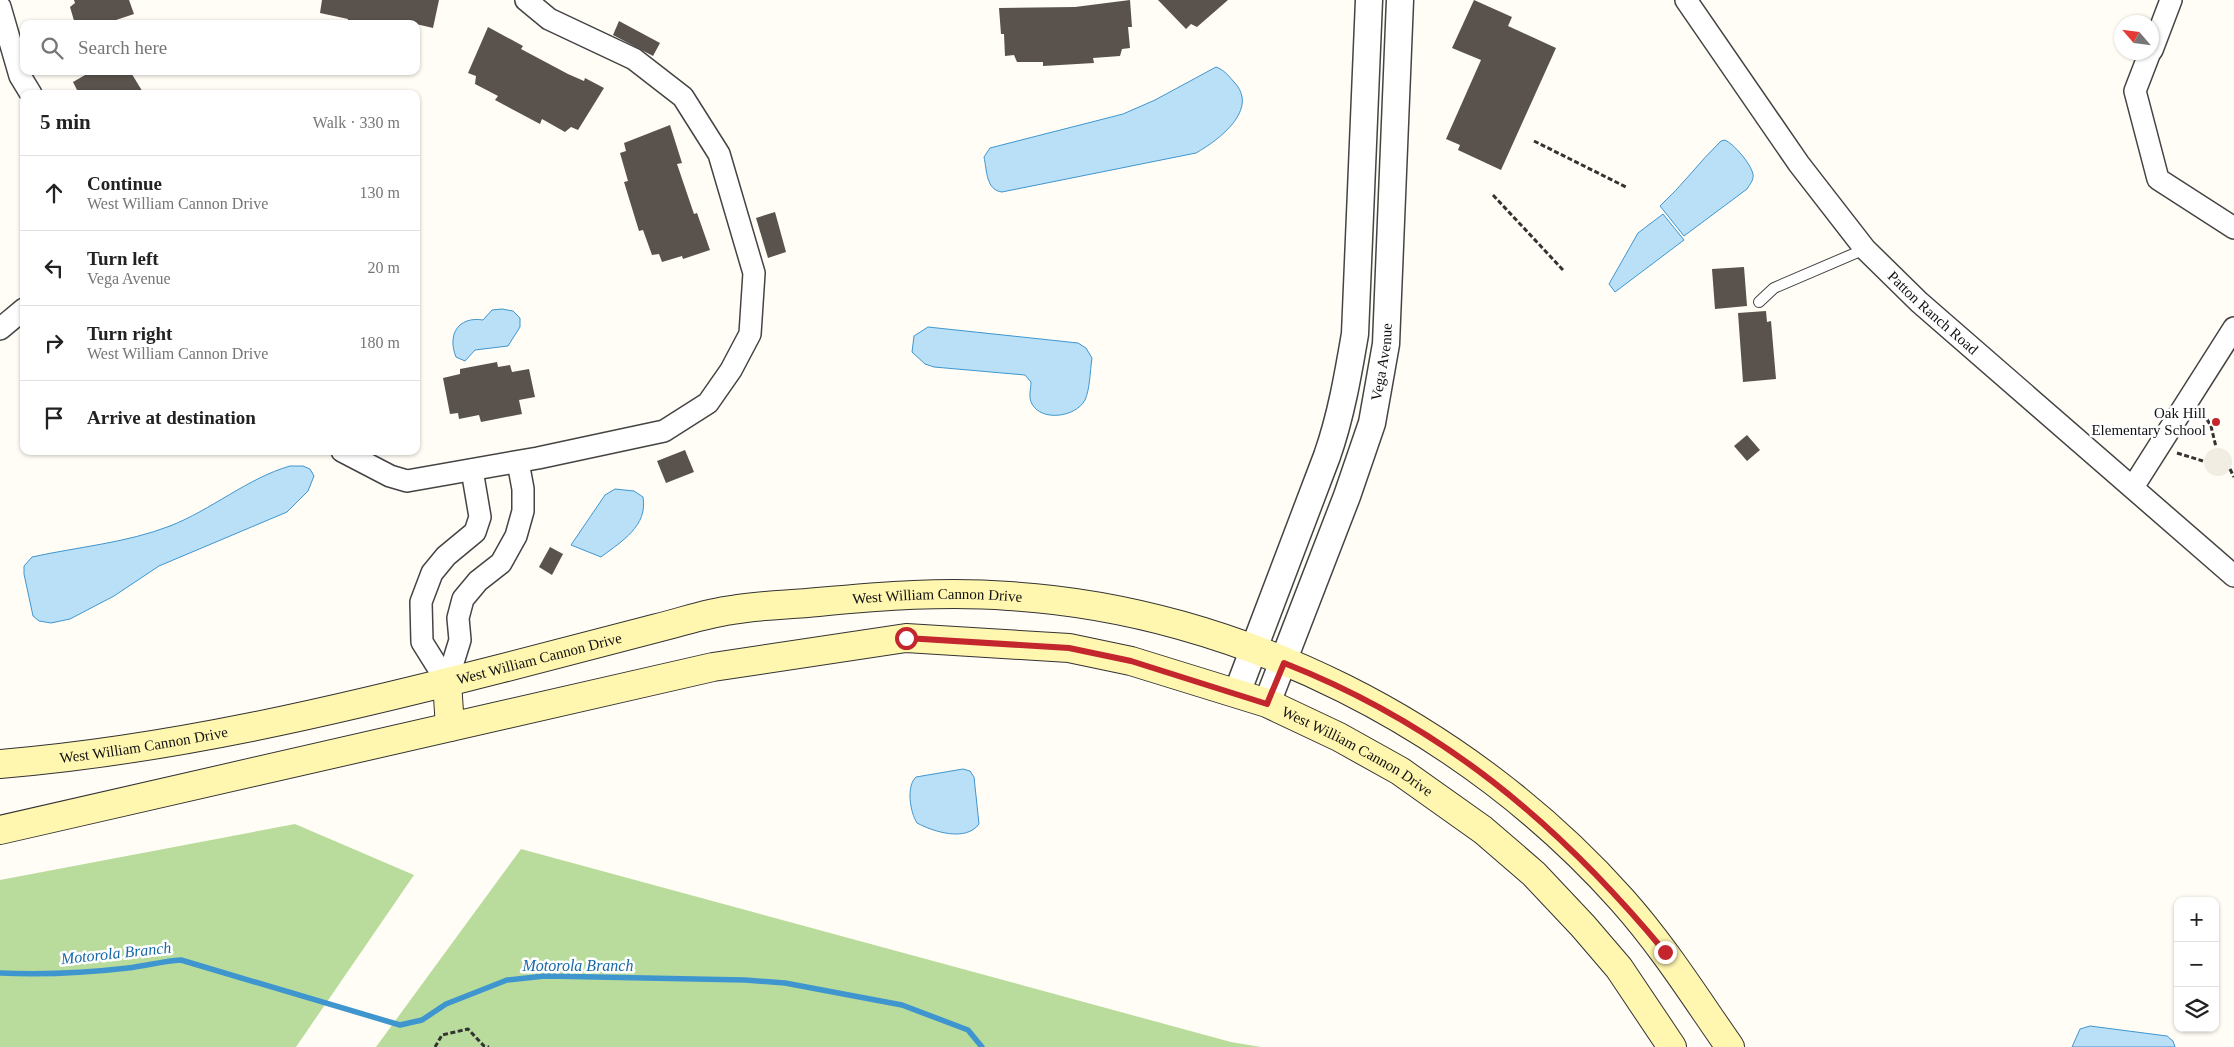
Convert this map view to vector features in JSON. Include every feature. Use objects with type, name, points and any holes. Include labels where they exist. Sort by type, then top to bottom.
[{"type":"main road","name":"West William Cannon Drive","points":[[0,764],[103,753],[203,737],[447,682],[730,610],[911,594],[1012,596],[1084,605],[1149,617],[1191,628],[1253,650],[1351,692],[1410,724],[1472,765],[1520,802],[1562,839],[1621,898],[1665,952],[1730,1047]]},
{"type":"main road","name":"West William Cannon Drive","points":[[0,830],[713,667],[906,638],[1069,648],[1131,661],[1237,692],[1339,737],[1400,771],[1483,830],[1534,874],[1619,968],[1672,1047]]},
{"type":"main road","points":[[447,682],[450,727]]},
{"type":"street","points":[[350,455],[390,476],[407,481],[518,462],[664,431],[708,403],[732,370],[750,334],[754,274],[719,154],[683,96],[634,59],[549,19],[526,0]]},
{"type":"street","name":"Vega Avenue","points":[[1237,692],[1327,456],[1347,381],[1355,334],[1369,0]]},
{"type":"street","name":"Vega Avenue","points":[[1267,704],[1355,475],[1372,423],[1381,380],[1386,344],[1400,0]]},
{"type":"street","name":"Patton Ranch Road","points":[[1686,0],[1799,164],[1865,249],[1919,302],[2234,576]]},
{"type":"street","points":[[2159,31],[2171,0]]},
{"type":"street","points":[[0,7],[20,76],[29,90]]},
{"type":"street","points":[[2147,60],[2135,91],[2158,179],[2229,220]]},
{"type":"street","points":[[0,329],[20,312]]},
{"type":"street","points":[[2133,487],[2234,328]]},
{"type":"street","points":[[447,682],[460,640],[458,618],[463,599],[478,581],[501,563],[516,536],[523,511],[523,489],[518,462]]},
{"type":"street","points":[[447,682],[422,642],[421,602],[432,572],[446,556],[475,532],[480,517],[472,470]]},
{"type":"lane","points":[[1759,302],[1774,288],[1865,249]]},
{"type":"path","points":[[1534,141],[1626,187]]},
{"type":"path","points":[[1493,195],[1563,270]]},
{"type":"path","points":[[2203,412],[2211,426],[2216,447]]},
{"type":"path","points":[[2176,453],[2203,461]]},
{"type":"path","points":[[2230,469],[2234,477]]},
{"type":"path","points":[[436,1047],[442,1035],[468,1029],[484,1046],[489,1047]]},
{"type":"green space","points":[[295,824],[414,875],[296,1047],[0,1047],[0,880]]},
{"type":"green space","points":[[521,849],[1231,1042],[1261,1047],[376,1047]]},
{"type":"shaded area","points":[[2218,448],[2228,452],[2232,462],[2228,472],[2218,476],[2208,472],[2204,462],[2208,452]]},
{"type":"water","points":[[1216,67],[1224,71],[1234,82],[1241,92],[1242,103],[1239,113],[1225,132],[1196,153],[1002,192],[993,188],[990,184],[984,157],[990,148],[1123,114],[1155,100]]},
{"type":"water","points":[[1725,140],[1746,160],[1752,170],[1752,180],[1747,189],[1684,236],[1660,206],[1713,149],[1721,141]]},
{"type":"water","points":[[1663,214],[1684,240],[1615,292],[1609,284],[1638,233]]},
{"type":"water","points":[[492,310],[513,311],[520,318],[520,327],[508,346],[475,350],[465,361],[456,357],[453,341],[454,335],[461,324],[467,321],[483,320]]},
{"type":"water","points":[[928,327],[1078,343],[1086,348],[1092,358],[1087,396],[1081,406],[1074,410],[1059,415],[1051,415],[1037,410],[1032,404],[1030,396],[1031,382],[1025,375],[934,367],[925,364],[912,352],[914,336]]},
{"type":"water","points":[[290,466],[303,466],[310,469],[314,476],[308,491],[287,512],[159,566],[114,596],[70,619],[51,623],[39,621],[33,616],[24,574],[24,566],[32,557],[119,541],[153,532],[200,512],[259,478]]},
{"type":"water","points":[[615,489],[634,491],[643,497],[642,516],[632,532],[601,557],[571,545],[605,495]]},
{"type":"water","points":[[963,769],[970,771],[974,777],[979,824],[966,833],[950,834],[917,823],[912,812],[910,799],[911,786],[916,777]]},
{"type":"water","points":[[2090,1026],[2167,1036],[2173,1041],[2175,1047],[2072,1047],[2080,1029]]},
{"type":"building","points":[[74,0],[129,0],[134,14],[116,20],[74,20],[70,7],[75,3]]},
{"type":"building","points":[[322,0],[439,0],[433,28],[420,25],[420,20],[348,20],[320,13]]},
{"type":"building","points":[[1130,0],[1132,27],[1128,27],[1130,48],[1122,49],[1120,56],[1093,58],[1094,63],[1043,66],[1043,62],[1017,62],[1014,55],[1005,56],[1004,34],[1001,34],[999,8],[1075,7]]},
{"type":"building","points":[[1158,0],[1228,0],[1197,27],[1191,24],[1186,29]]},
{"type":"building","points":[[1474,0],[1512,17],[1508,26],[1556,48],[1501,170],[1458,150],[1460,145],[1446,139],[1481,60],[1452,48]]},
{"type":"building","points":[[619,21],[660,43],[653,56],[613,35]]},
{"type":"building","points":[[488,27],[523,46],[521,49],[568,74],[584,81],[585,78],[604,88],[578,130],[571,127],[565,132],[542,119],[540,124],[495,100],[498,96],[475,84],[476,76],[468,73]]},
{"type":"building","points":[[85,75],[132,75],[142,90],[77,90],[73,82]]},
{"type":"building","points":[[670,125],[682,163],[677,164],[694,214],[697,213],[710,250],[683,259],[682,256],[662,262],[659,254],[652,255],[643,230],[639,231],[624,182],[628,181],[620,153],[626,151],[624,143]]},
{"type":"building","points":[[775,212],[786,252],[768,258],[756,218]]},
{"type":"building","points":[[1744,267],[1747,306],[1715,309],[1712,269]]},
{"type":"building","points":[[1766,311],[1767,322],[1771,321],[1776,379],[1743,382],[1738,313]]},
{"type":"building","points":[[497,362],[498,367],[510,365],[512,372],[529,369],[535,397],[519,400],[522,414],[481,422],[479,415],[459,419],[458,413],[450,414],[443,378],[460,374],[460,369]]},
{"type":"building","points":[[1747,435],[1760,450],[1747,461],[1734,446]]},
{"type":"building","points":[[685,450],[694,472],[666,483],[657,461]]},
{"type":"building","points":[[550,547],[563,554],[552,575],[539,567]]},
{"type":"waterway","name":"Motorola Branch","points":[[0,973],[48,974],[96,971],[181,960],[400,1025],[422,1020],[446,1004],[507,980],[545,976],[745,980],[785,983],[902,1005],[968,1030],[982,1047]]},
{"type":"place","name":"Oak Hill Elementary School","points":[[2216,422]]},
{"type":"route","points":[[906,638],[1069,648],[1131,661],[1237,692],[1267,704],[1284,663],[1316,675],[1378,705],[1410,724],[1472,765],[1520,802],[1562,839],[1621,898],[1665,952]]}]
